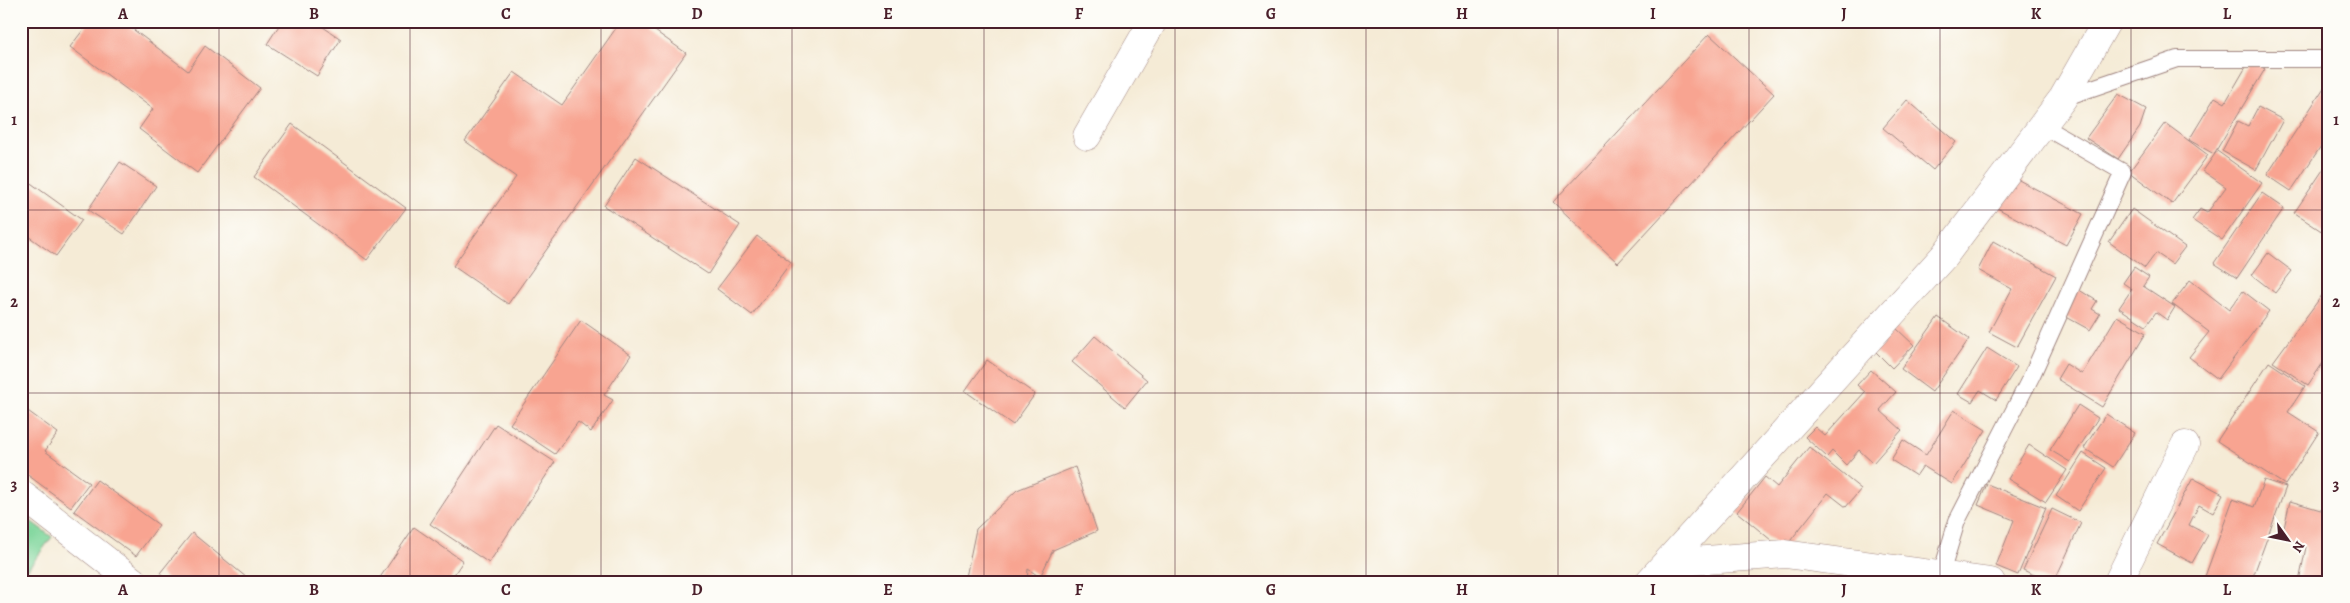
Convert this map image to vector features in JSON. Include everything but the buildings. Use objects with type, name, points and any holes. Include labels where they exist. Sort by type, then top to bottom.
[{"type":"street","points":[[1087,136],[1153,21]]},
{"type":"street","points":[[1658,572],[1944,256],[2064,98],[2107,21]]},
{"type":"street","points":[[2118,582],[2185,445]]},
{"type":"street","points":[[21,494],[134,582]]},
{"type":"street","points":[[1658,572],[1785,554],[1991,582]]},
{"type":"lane","points":[[2064,98],[2176,58],[2329,60]]},
{"type":"lane","points":[[1953,578],[1957,521],[2032,374],[2123,172],[2043,126]]},
{"type":"green space","points":[[21,514],[52,537],[21,578]]}]
